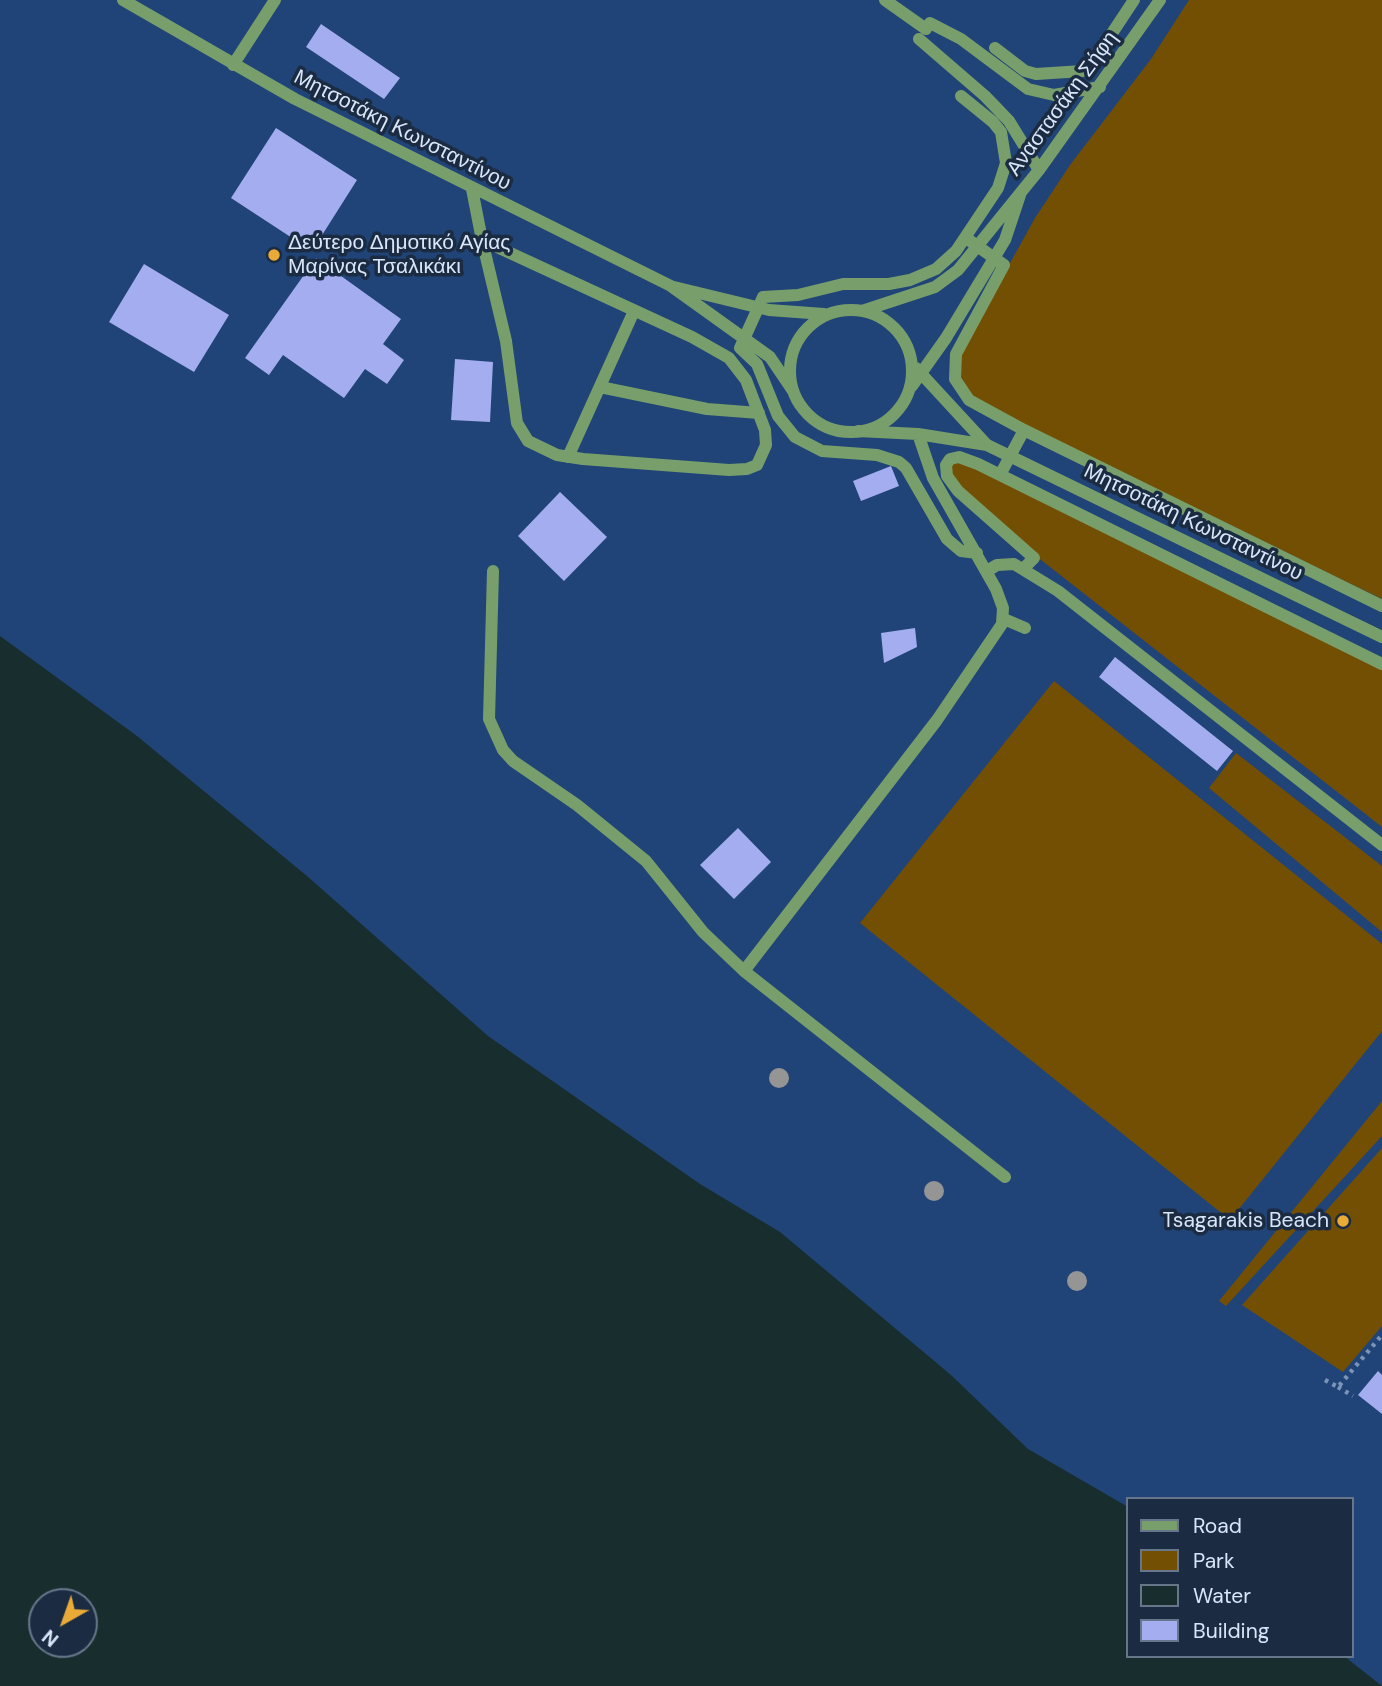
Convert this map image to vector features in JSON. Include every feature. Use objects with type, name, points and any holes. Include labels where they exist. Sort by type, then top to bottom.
[{"type":"street","name":"Μητσοτάκη Κωνσταντίνου","points":[[122,0],[233,65],[472,189],[671,286]]},
{"type":"street","points":[[233,65],[275,0]]},
{"type":"street","points":[[884,0],[925,31],[1009,121],[1039,170]]},
{"type":"street","points":[[995,48],[1025,71],[1036,74],[1083,71],[1092,64],[1134,0]]},
{"type":"street","name":"Αναστασάκη Σήφη","points":[[1020,195],[1160,0]]},
{"type":"street","points":[[925,31],[961,39],[1028,89],[1054,95],[1100,87]]},
{"type":"street","points":[[862,311],[935,287],[958,270],[998,188],[1006,163],[1001,132],[961,96]]},
{"type":"street","points":[[472,189],[482,240],[506,341],[521,433],[547,452],[568,457],[747,469],[757,465],[766,445],[759,413],[746,380],[729,358],[706,344],[482,240]]},
{"type":"street","points":[[976,553],[961,551],[947,539],[902,464],[877,455],[822,451],[807,446],[787,429],[773,407],[757,363],[740,348],[763,297],[798,295],[832,285],[889,284],[919,278],[972,242],[1020,195]]},
{"type":"street","points":[[859,431],[875,427],[890,418],[909,390],[916,369],[995,258],[1009,233],[1020,195]]},
{"type":"street","points":[[972,242],[1004,265],[960,342],[954,361],[955,379],[961,391],[974,404],[1382,606]]},
{"type":"street","points":[[671,286],[758,308],[827,314]]},
{"type":"street","points":[[671,286],[745,337],[774,361],[803,409],[818,423],[838,430],[918,434],[987,445]]},
{"type":"street","points":[[568,457],[634,310]]},
{"type":"street","points":[[793,391],[790,370],[794,349],[809,326],[827,314],[841,310],[862,311],[878,316],[898,332],[916,369],[987,445]]},
{"type":"street","points":[[600,387],[707,409],[759,413]]},
{"type":"street","points":[[1000,475],[1024,430]]},
{"type":"street","points":[[744,971],[937,720],[995,639],[1003,619],[1000,600],[987,571],[933,478],[918,434]]},
{"type":"street","name":"Μητσοτάκη Κωνσταντίνου","points":[[987,445],[1382,638]]},
{"type":"street","points":[[1024,568],[1034,558],[964,499],[951,482],[946,465],[950,459],[959,457],[1000,475],[1382,664]]},
{"type":"street","points":[[987,571],[1004,564],[1024,568],[1058,591],[1382,845]]},
{"type":"street","points":[[493,571],[489,719],[503,750],[513,761],[577,805],[646,861],[702,932],[744,971],[1005,1177]]},
{"type":"street","points":[[1003,619],[1025,628]]},
{"type":"path","points":[[1338,1387],[1382,1335]]},
{"type":"path","points":[[1325,1380],[1353,1396]]},
{"type":"green space","points":[[1189,0],[1382,0],[1382,599],[1028,427],[971,395],[961,382],[958,368],[964,346],[1035,218],[1070,165],[1151,59]]},
{"type":"green space","points":[[953,461],[978,468],[1382,670],[1382,827],[1013,538],[955,483],[949,466]]},
{"type":"green space","points":[[1054,681],[1382,944],[1382,1031],[1230,1220],[860,923]]},
{"type":"green space","points":[[1236,753],[1382,866],[1382,932],[1209,788]]},
{"type":"green space","points":[[1382,1101],[1382,1136],[1226,1306],[1219,1301]]},
{"type":"green space","name":"Tsagarakis Beach","points":[[1382,1148],[1382,1326],[1343,1372],[1242,1305]]},
{"type":"water","points":[[0,636],[137,736],[307,876],[488,1036],[700,1184],[780,1232],[951,1375],[1028,1449],[1126,1506],[1126,1658],[1347,1658],[1382,1686],[0,1686]]},
{"type":"building","points":[[321,24],[400,78],[384,99],[306,47]]},
{"type":"building","points":[[276,128],[357,180],[312,251],[231,198]]},
{"type":"building","points":[[316,258],[401,319],[383,344],[404,360],[387,384],[365,369],[344,398],[283,355],[269,375],[245,358]]},
{"type":"building","points":[[144,264],[229,315],[194,372],[109,322]]},
{"type":"building","points":[[455,359],[493,362],[490,422],[451,420]]},
{"type":"building","points":[[891,466],[899,486],[861,501],[853,481]]},
{"type":"building","points":[[560,492],[607,537],[564,581],[518,536]]},
{"type":"building","points":[[915,628],[917,647],[884,663],[881,633]]},
{"type":"building","points":[[1115,657],[1233,751],[1217,771],[1099,677]]},
{"type":"building","points":[[738,828],[771,862],[734,899],[700,865]]},
{"type":"building","points":[[1378,1371],[1382,1375],[1382,1414],[1358,1395]]},
{"type":"place","name":"Δεύτερο Δημοτικό Αγίας Μαρίνας Τσαλικάκι","points":[[274,255]]},
{"type":"place","name":"Tsagarakis Beach","points":[[1343,1221]]}]
